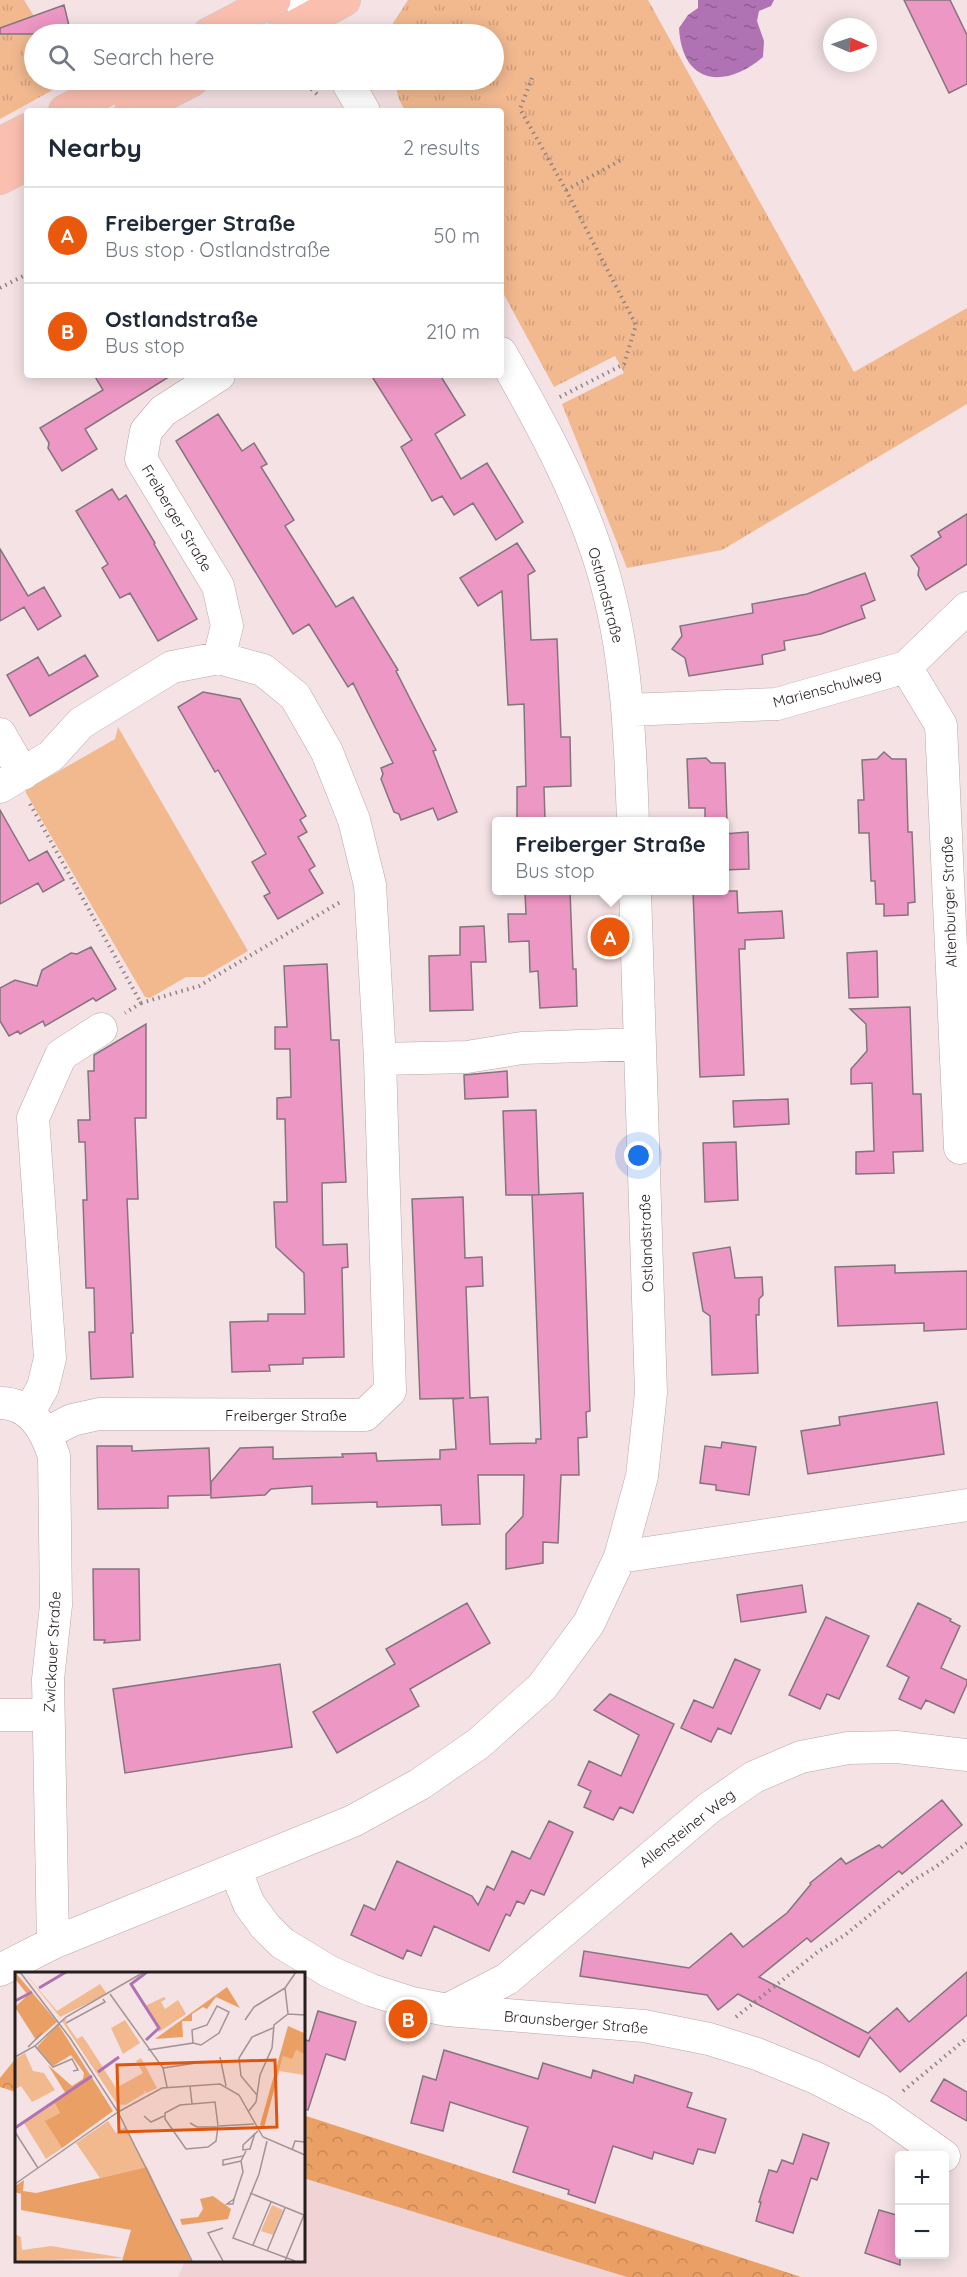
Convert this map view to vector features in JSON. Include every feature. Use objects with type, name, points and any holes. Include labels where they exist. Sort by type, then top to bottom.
[{"type":"main road","points":[[228,24],[274,0]]},
{"type":"main road","points":[[310,18],[344,0]]},
{"type":"main road","points":[[71,108],[106,90]]},
{"type":"main road","points":[[137,108],[172,90]]},
{"type":"main road","points":[[0,144],[24,132]]},
{"type":"main road","points":[[0,178],[24,166]]},
{"type":"street","points":[[352,90],[362,108]]},
{"type":"street","name":"Ostlandstraße","points":[[504,358],[534,410],[571,488],[602,567],[619,639],[628,710],[633,817]]},
{"type":"street","name":"Freiberger Straße","points":[[214,378],[163,411],[146,431],[141,459],[218,586],[227,626],[219,658]]},
{"type":"street","name":"Marienschulweg","points":[[628,710],[777,704],[906,667],[967,608]]},
{"type":"street","name":"Freiberger Straße","points":[[13,780],[51,756],[81,723],[172,667],[219,658],[263,670],[296,696],[327,752],[354,820],[370,885],[380,1059],[390,1391],[365,1415],[99,1414],[72,1420],[38,1423]]},
{"type":"street","name":"Altenburger Straße","points":[[906,667],[941,725],[960,1148]]},
{"type":"street","points":[[0,734],[13,780]]},
{"type":"street","name":"Ostlandstraße","points":[[0,1970],[53,1943],[353,1821],[420,1784],[478,1744],[542,1687],[589,1623],[620,1557],[642,1476],[651,1393],[635,895]]},
{"type":"street","points":[[0,1402],[10,1403],[38,1423],[50,1358],[33,1118],[61,1055],[101,1029]]},
{"type":"street","points":[[380,1059],[467,1057],[522,1048],[640,1044]]},
{"type":"street","name":"Zwickauer Straße","points":[[38,1423],[54,1456],[56,1605],[48,1679],[53,1943]]},
{"type":"street","points":[[620,1557],[967,1505]]},
{"type":"street","points":[[0,1715],[48,1715]]},
{"type":"street","name":"Allensteiner Weg","points":[[447,2010],[507,1979],[709,1808],[754,1777],[801,1757],[848,1748],[897,1747],[967,1755]]},
{"type":"street","name":"Braunsberger Straße","points":[[235,1870],[249,1904],[265,1926],[282,1943],[306,1959],[371,1990],[412,2003],[447,2010],[644,2026],[709,2039],[757,2054],[816,2078],[879,2110],[937,2151]]},
{"type":"street","name":"Braunsberger Straße","points":[[949,2159],[967,2169]]},
{"type":"path","points":[[532,78],[520,109],[566,190],[636,325],[624,364],[534,410]]},
{"type":"path","points":[[312,90],[321,98]]},
{"type":"path","points":[[566,190],[623,159]]},
{"type":"path","points":[[0,288],[24,276]]},
{"type":"path","points":[[13,780],[141,1003]]},
{"type":"path","points":[[101,1029],[141,1003],[199,986],[370,885]]},
{"type":"path","points":[[709,2039],[819,1951],[845,1935],[909,1883],[937,1866],[967,1843]]},
{"type":"path","points":[[879,2110],[967,2038]]},
{"type":"shaded area","points":[[304,2178],[627,2277],[178,2277],[185,2262],[304,2262]]},
{"type":"green space","points":[[0,0],[24,0],[39,24],[24,24],[24,90],[53,90],[0,119]]},
{"type":"green space","points":[[408,0],[648,0],[854,372],[967,308],[967,404],[722,550],[627,568],[562,404],[624,373],[615,356],[554,387],[504,295],[504,108],[404,108],[397,90],[504,90],[504,24],[392,24]]},
{"type":"green space","points":[[118,727],[248,951],[204,977],[186,977],[150,998],[145,997],[26,793],[26,790],[115,739]]},
{"type":"green space","points":[[15,2059],[15,2092],[0,2087],[0,2078]]},
{"type":"green space","points":[[304,2115],[801,2277],[627,2277],[304,2178]]},
{"type":"water","points":[[698,0],[774,0],[771,6],[759,11],[757,21],[764,41],[763,57],[748,68],[720,77],[708,76],[697,70],[688,61],[682,47],[679,28],[688,15],[698,8]]},
{"type":"building","points":[[904,0],[950,0],[967,35],[967,84],[949,93]]},
{"type":"building","points":[[64,5],[69,24],[24,24],[24,34],[0,34],[0,28]]},
{"type":"building","points":[[96,378],[167,378],[85,429],[97,449],[62,471],[48,448],[49,443],[40,428],[103,390]]},
{"type":"building","points":[[373,378],[442,378],[465,415],[435,434],[461,479],[487,463],[523,522],[496,540],[473,503],[454,515],[442,496],[432,501],[401,447],[412,440]]},
{"type":"building","points":[[218,414],[242,451],[254,443],[267,464],[261,467],[294,520],[285,526],[336,607],[353,597],[398,670],[396,671],[436,750],[433,751],[457,812],[438,820],[433,808],[401,820],[399,814],[394,812],[381,779],[383,774],[381,768],[393,763],[353,683],[348,687],[309,624],[293,634],[176,441]]},
{"type":"building","points":[[112,489],[119,500],[126,495],[197,619],[158,641],[130,593],[120,598],[102,568],[108,564],[76,511]]},
{"type":"building","points":[[967,514],[967,564],[926,590],[918,575],[919,568],[911,556],[941,537],[938,532]]},
{"type":"building","points":[[517,543],[535,571],[528,575],[531,640],[557,639],[561,737],[570,737],[571,786],[544,787],[545,817],[517,817],[517,787],[526,786],[524,704],[508,705],[502,591],[478,606],[460,578]]},
{"type":"building","points":[[0,549],[28,596],[44,587],[61,616],[38,630],[24,607],[0,621]]},
{"type":"building","points":[[865,573],[875,600],[861,606],[865,618],[821,634],[784,641],[785,650],[762,655],[763,664],[689,676],[685,658],[672,649],[682,636],[680,626],[753,613],[752,604],[807,594]]},
{"type":"building","points":[[85,655],[98,676],[30,716],[7,675],[38,657],[49,676]]},
{"type":"building","points":[[203,692],[240,699],[306,816],[300,820],[307,832],[298,837],[315,866],[309,870],[323,893],[278,919],[264,896],[270,893],[252,862],[266,854],[218,770],[215,772],[178,707]]},
{"type":"building","points":[[884,752],[892,759],[906,759],[908,832],[912,832],[915,902],[908,903],[908,915],[884,916],[884,904],[876,904],[875,881],[871,881],[869,833],[859,833],[858,800],[864,800],[862,760],[877,759]]},
{"type":"building","points":[[706,758],[711,763],[725,763],[727,817],[705,817],[705,808],[689,808],[687,759]]},
{"type":"building","points":[[0,810],[29,861],[47,851],[64,880],[43,892],[38,883],[0,904]]},
{"type":"building","points":[[748,832],[749,869],[729,870],[729,834]]},
{"type":"building","points":[[729,891],[737,891],[738,913],[782,911],[784,938],[745,940],[745,949],[739,949],[744,1075],[700,1077],[693,895],[729,895]]},
{"type":"building","points":[[525,895],[570,895],[577,1006],[540,1008],[538,971],[530,972],[529,941],[509,942],[508,914],[526,914]]},
{"type":"building","points":[[484,926],[486,962],[471,962],[473,1010],[430,1011],[429,956],[460,955],[460,927]]},
{"type":"building","points":[[91,947],[116,989],[96,1001],[93,998],[45,1026],[43,1021],[20,1034],[18,1031],[9,1036],[0,1021],[0,988],[15,980],[37,986],[42,970],[71,953],[77,954]]},
{"type":"building","points":[[877,951],[878,997],[849,998],[847,953]]},
{"type":"building","points":[[327,964],[331,1040],[339,1040],[346,1182],[322,1183],[323,1245],[347,1244],[348,1267],[342,1268],[344,1357],[303,1358],[303,1364],[269,1365],[270,1371],[232,1372],[230,1322],[268,1321],[268,1314],[305,1314],[304,1273],[276,1247],[274,1202],[287,1202],[285,1119],[277,1119],[277,1098],[291,1097],[290,1049],[275,1049],[275,1027],[287,1027],[284,966]]},
{"type":"building","points":[[910,1007],[913,1094],[921,1094],[923,1151],[893,1152],[894,1173],[856,1174],[856,1152],[874,1151],[872,1083],[851,1084],[851,1069],[867,1051],[866,1024],[850,1009]]},
{"type":"building","points":[[146,1024],[146,1118],[135,1118],[138,1199],[127,1199],[133,1377],[91,1379],[89,1332],[95,1332],[94,1288],[86,1288],[83,1200],[87,1200],[85,1142],[79,1142],[78,1120],[90,1120],[88,1071],[94,1071],[94,1055]]},
{"type":"building","points":[[507,1071],[508,1097],[465,1099],[464,1075]]},
{"type":"building","points":[[788,1099],[789,1124],[734,1127],[733,1101]]},
{"type":"building","points":[[536,1110],[539,1195],[506,1195],[503,1111]]},
{"type":"building","points":[[736,1142],[738,1200],[705,1202],[703,1143]]},
{"type":"building","points":[[583,1193],[590,1411],[586,1412],[587,1437],[578,1438],[579,1475],[561,1475],[558,1543],[543,1542],[543,1563],[506,1569],[506,1534],[523,1516],[524,1475],[478,1475],[480,1524],[442,1525],[441,1505],[377,1507],[377,1502],[312,1504],[312,1486],[271,1489],[265,1495],[211,1498],[211,1482],[240,1448],[273,1447],[273,1459],[343,1457],[342,1454],[376,1453],[377,1461],[440,1459],[440,1450],[456,1449],[453,1399],[464,1398],[420,1399],[412,1199],[463,1197],[465,1258],[482,1257],[483,1286],[466,1287],[470,1398],[488,1397],[490,1444],[536,1443],[536,1439],[541,1439],[532,1195]]},
{"type":"building","points":[[730,1247],[735,1278],[762,1277],[763,1295],[759,1299],[759,1315],[756,1315],[758,1373],[712,1375],[710,1316],[703,1311],[693,1253]]},
{"type":"building","points":[[895,1265],[895,1273],[967,1271],[967,1329],[924,1331],[924,1323],[838,1326],[835,1267]]},
{"type":"building","points":[[937,1402],[944,1454],[808,1474],[801,1431],[840,1425],[839,1417]]},
{"type":"building","points":[[722,1442],[756,1447],[749,1495],[716,1490],[716,1485],[700,1483],[705,1446],[721,1448]]},
{"type":"building","points":[[97,1446],[132,1446],[132,1451],[209,1448],[211,1495],[168,1496],[168,1508],[98,1509]]},
{"type":"building","points":[[93,1569],[139,1569],[140,1640],[104,1643],[105,1640],[94,1640]]},
{"type":"building","points":[[802,1585],[806,1612],[741,1622],[737,1595]]},
{"type":"building","points":[[467,1603],[490,1643],[410,1689],[419,1706],[337,1753],[313,1712],[395,1664],[386,1649]]},
{"type":"building","points":[[918,1603],[951,1619],[950,1621],[960,1626],[941,1668],[967,1680],[954,1713],[926,1700],[921,1709],[899,1699],[909,1677],[887,1666]]},
{"type":"building","points":[[826,1617],[869,1636],[839,1699],[827,1694],[820,1709],[789,1695]]},
{"type":"building","points":[[735,1659],[760,1670],[731,1734],[718,1728],[711,1742],[681,1728],[694,1700],[713,1708]]},
{"type":"building","points":[[280,1664],[292,1747],[125,1773],[113,1689]]},
{"type":"building","points":[[610,1694],[674,1724],[633,1813],[620,1807],[613,1820],[584,1807],[591,1791],[578,1785],[589,1761],[621,1776],[639,1735],[594,1710]]},
{"type":"building","points":[[942,1800],[962,1825],[902,1874],[899,1871],[811,1942],[807,1938],[759,1977],[868,2033],[897,2008],[909,2022],[967,1972],[967,2015],[900,2072],[870,2037],[859,2057],[738,1994],[718,2010],[707,1995],[580,1976],[584,1951],[689,1968],[731,1933],[743,1947],[787,1913],[810,1883],[841,1858],[846,1864],[879,1845],[882,1848]]},
{"type":"building","points":[[549,1821],[573,1832],[544,1895],[531,1890],[524,1904],[517,1901],[510,1916],[506,1914],[489,1951],[434,1926],[421,1956],[407,1950],[403,1959],[351,1935],[364,1905],[375,1910],[397,1861],[472,1896],[478,1905],[487,1886],[494,1890],[512,1851],[530,1859]]},
{"type":"building","points":[[318,2011],[356,2022],[345,2060],[326,2054],[308,2110],[304,2109],[304,2039],[309,2041]]},
{"type":"building","points":[[444,2050],[538,2079],[543,2063],[591,2078],[593,2070],[633,2083],[635,2075],[692,2093],[687,2107],[726,2119],[715,2153],[698,2149],[693,2164],[654,2152],[652,2159],[613,2146],[595,2203],[568,2194],[569,2190],[513,2172],[528,2127],[450,2102],[443,2131],[411,2123],[423,2076],[436,2080]]},
{"type":"building","points":[[944,2079],[967,2092],[967,2121],[931,2101]]},
{"type":"building","points":[[803,2134],[829,2143],[817,2180],[811,2178],[793,2233],[756,2221],[769,2170],[777,2172],[782,2160],[793,2164]]},
{"type":"building","points":[[879,2210],[895,2215],[895,2259],[900,2259],[900,2265],[865,2253]]},
{"type":"place","name":"Freiberger Straße","points":[[610,937]]},
{"type":"place","name":"Ostlandstraße","points":[[408,2019]]}]
